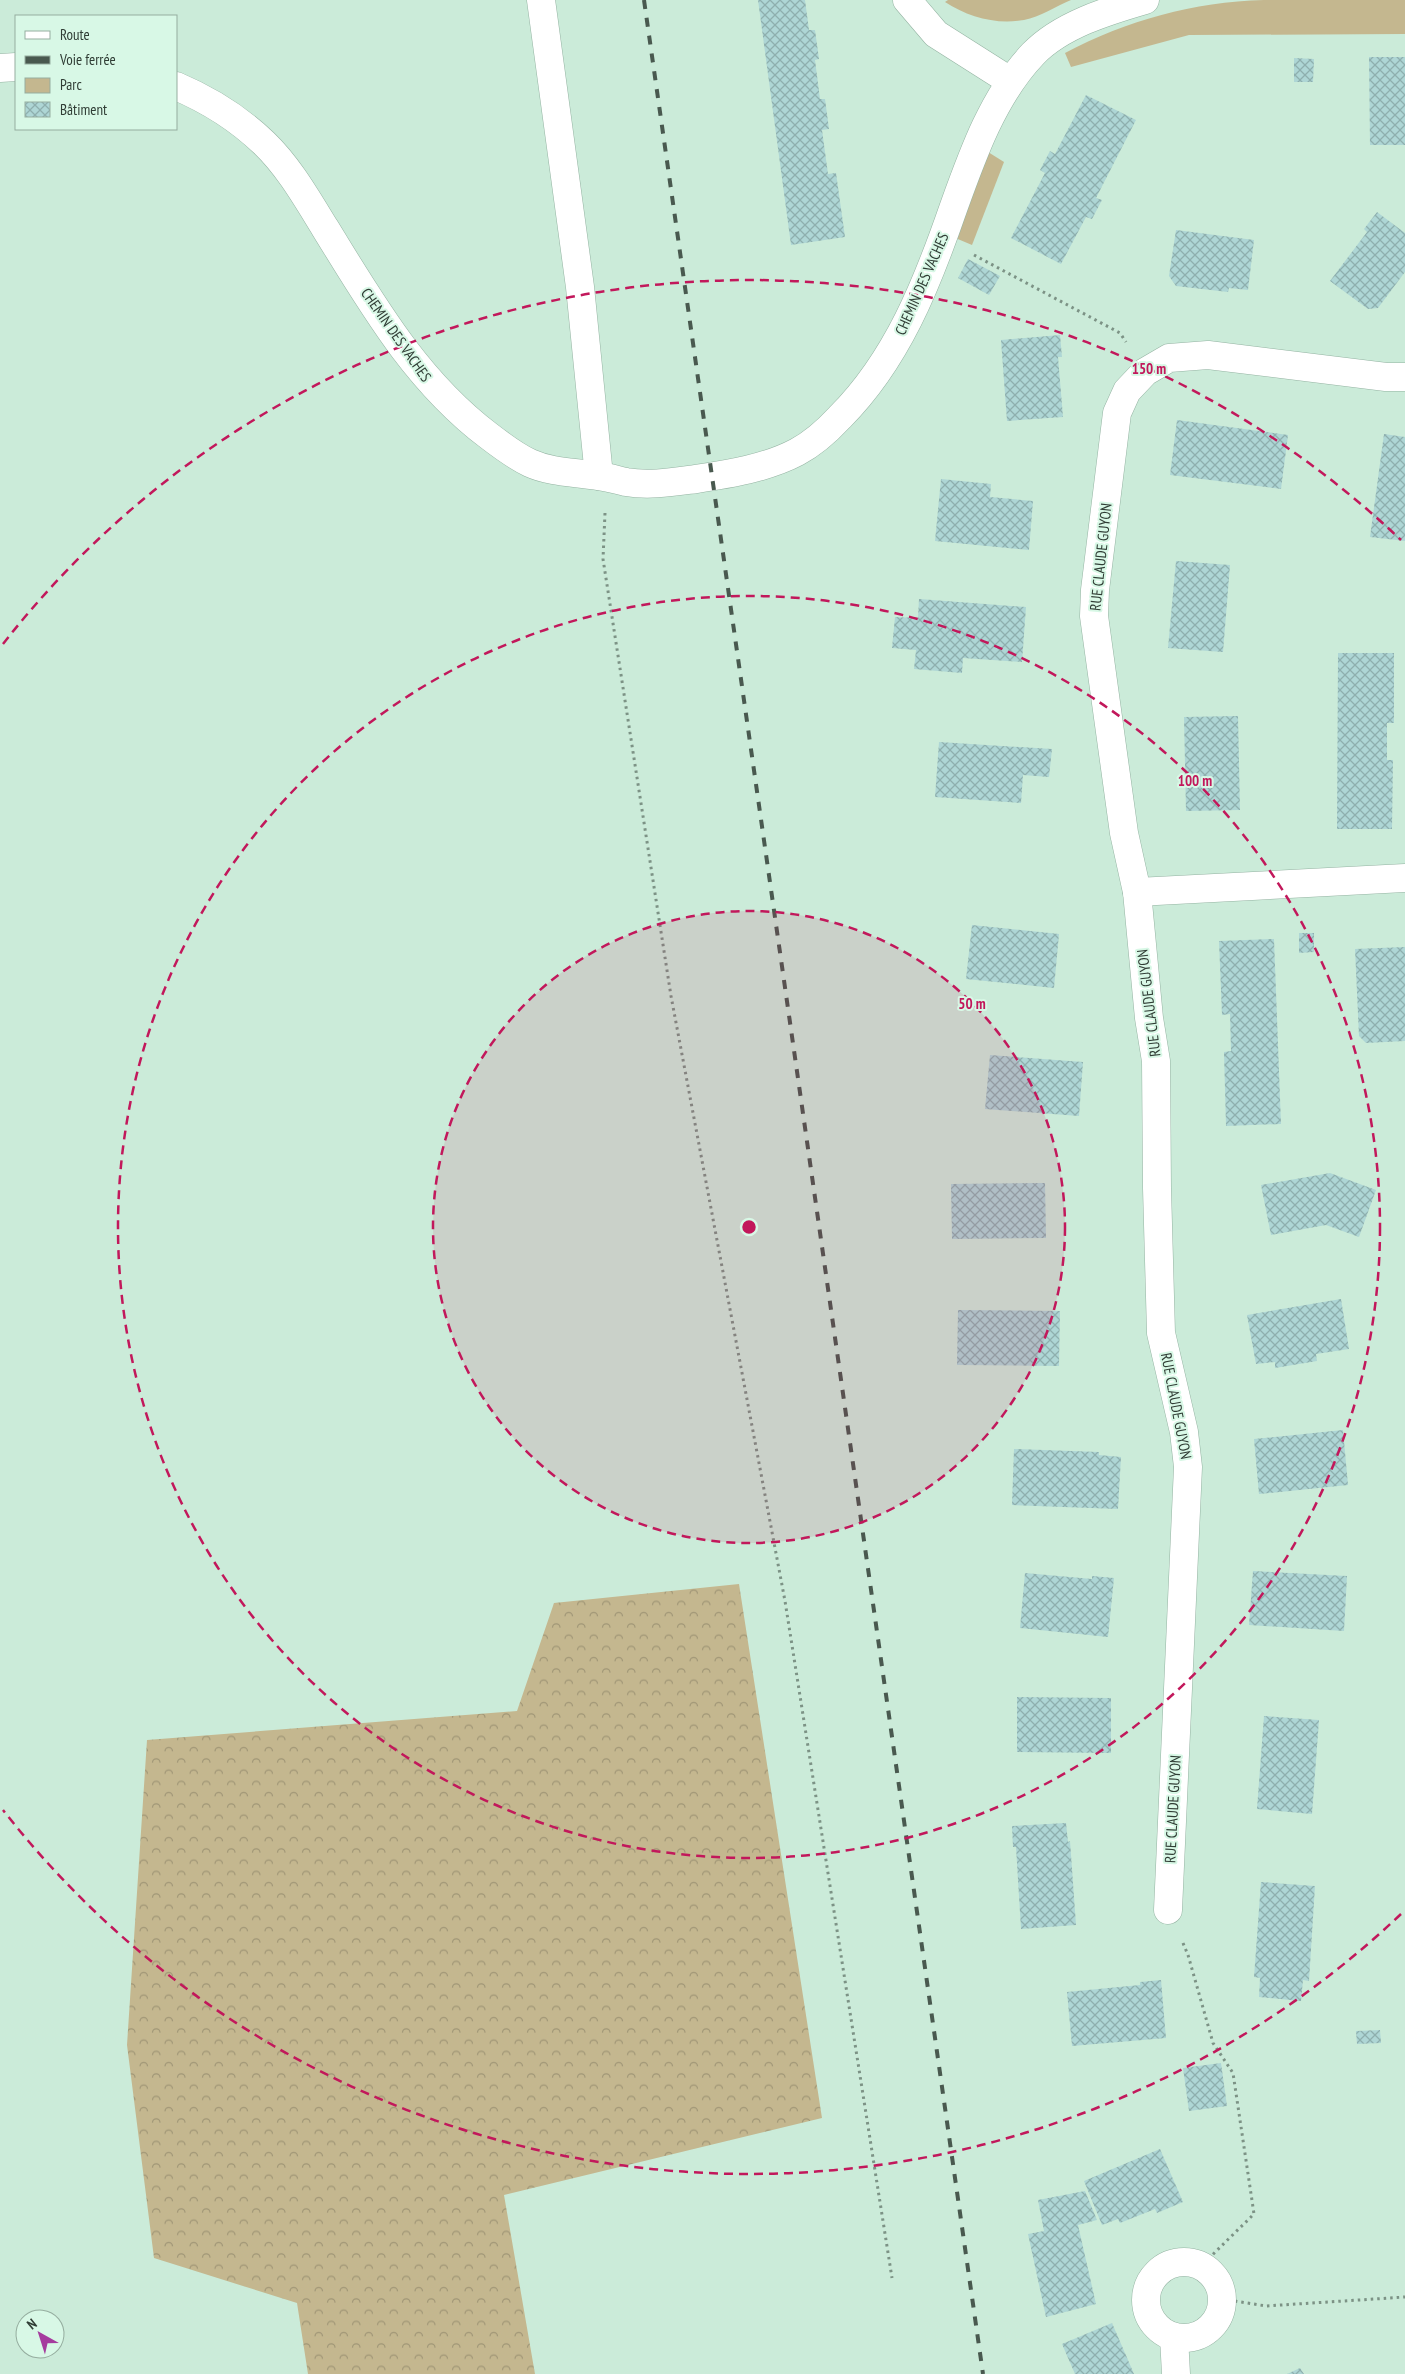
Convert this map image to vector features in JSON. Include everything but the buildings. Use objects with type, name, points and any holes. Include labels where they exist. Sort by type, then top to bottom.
[{"type":"street","points":[[541,0],[580,287],[599,476]]},
{"type":"street","points":[[907,0],[936,34],[1010,81]]},
{"type":"street","name":"CHEMIN DES VACHES","points":[[178,87],[202,97],[235,118],[266,144],[298,185],[395,338],[432,386],[465,419],[506,449],[531,464],[558,472],[599,476],[628,483],[661,483],[717,476],[774,462],[797,452],[820,438],[855,402],[880,368],[907,324],[943,238],[963,180],[987,124],[1010,81],[1047,41],[1079,24],[1116,8],[1145,0]]},
{"type":"street","points":[[0,68],[15,66]]},
{"type":"street","name":"RUE CLAUDE GUYON","points":[[1168,1910],[1188,1467],[1184,1432],[1161,1334],[1157,1198],[1156,1061],[1148,1018],[1137,892],[1124,833],[1094,608],[1118,413],[1127,391],[1145,372],[1169,358],[1208,354],[1386,377],[1405,377]]},
{"type":"street","points":[[1137,892],[1405,878]]},
{"type":"street","points":[[1189,2262],[1201,2266],[1216,2279],[1222,2299],[1216,2321],[1208,2330],[1198,2336],[1174,2337],[1162,2332],[1153,2324],[1147,2312],[1145,2299],[1148,2286],[1154,2276],[1164,2267],[1176,2263],[1189,2262]]},
{"type":"street","points":[[1174,2337],[1176,2374]]},
{"type":"path","points":[[943,238],[1120,333],[1145,372]]},
{"type":"path","points":[[599,476],[606,500],[603,559],[671,996],[785,1601],[892,2278]]},
{"type":"path","points":[[1168,1910],[1188,1955],[1213,2043],[1233,2073],[1254,2214],[1201,2266]]},
{"type":"path","points":[[1222,2299],[1266,2306],[1405,2297]]},
{"type":"green space","points":[[948,0],[1071,0],[1030,19],[1003,21],[973,16],[945,2]]},
{"type":"green space","points":[[1264,0],[1405,0],[1405,34],[1189,35],[1071,67],[1065,53],[1113,31],[1162,15],[1212,4]]},
{"type":"green space","points":[[988,152],[1004,162],[972,245],[953,237]]},
{"type":"green space","points":[[739,1584],[822,2118],[504,2195],[535,2374],[308,2374],[297,2303],[154,2258],[127,2045],[147,1740],[517,1711],[554,1603]]},
{"type":"railway","points":[[644,0],[983,2374]]}]
